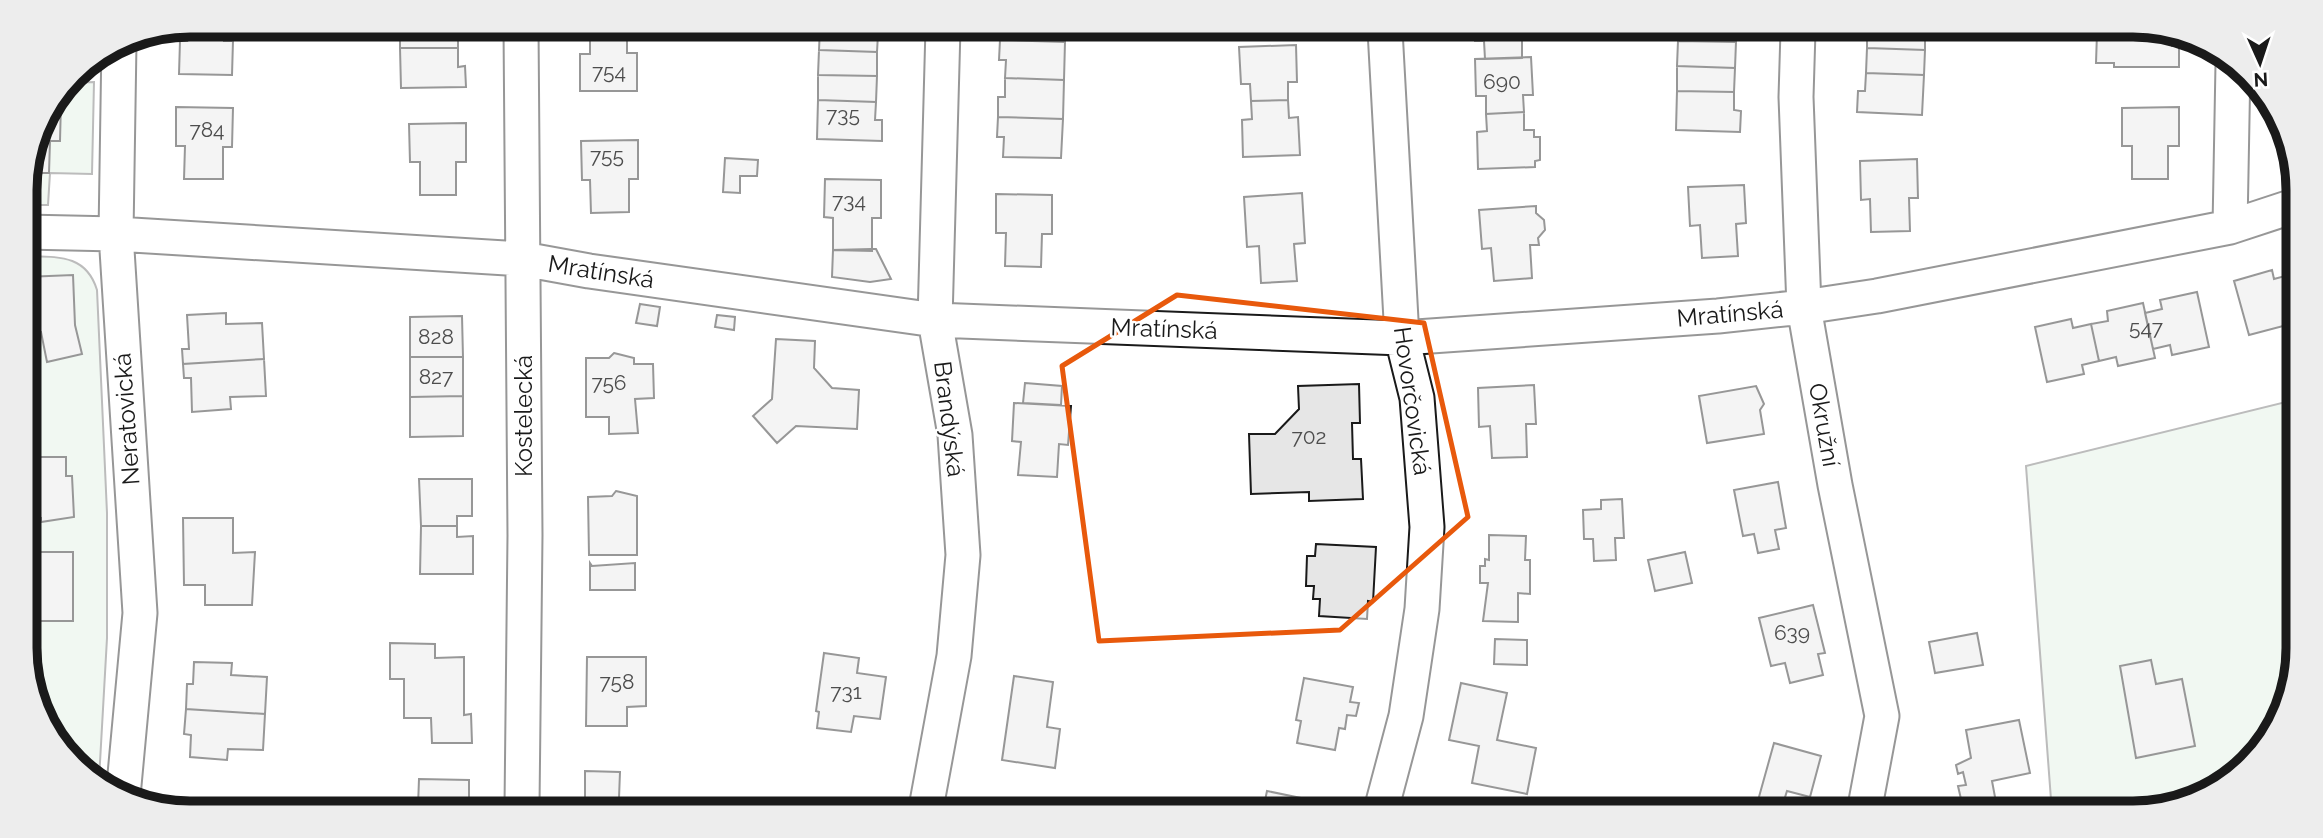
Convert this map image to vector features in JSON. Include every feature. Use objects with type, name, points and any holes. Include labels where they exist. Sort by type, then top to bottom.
[{"type":"street","name":"Kostelecká","points":[[520,37],[525,758],[522,801]]},
{"type":"street","name":"Brandýská","points":[[927,801],[954,656],[962,555],[955,435],[935,320],[943,37]]},
{"type":"street","name":"Hovorčovická","points":[[1383,801],[1406,716],[1422,609],[1427,527],[1416,398],[1402,338],[1384,37]]},
{"type":"street","name":"Okružní","points":[[1798,37],[1796,97],[1804,307],[1835,485],[1882,716],[1866,801]]},
{"type":"street","name":"Neratovická","points":[[118,55],[116,234],[140,613],[124,786]]},
{"type":"street","points":[[2230,227],[2232,98]]},
{"type":"street","name":"Mratínská","points":[[37,232],[116,234],[523,259],[589,271],[935,320],[1402,338],[1718,316],[1804,307],[1877,296],[2230,227],[2286,209]]},
{"type":"highlighted area","points":[[1177,295],[1424,323],[1468,517],[1340,630],[1099,641],[1062,366]]},
{"type":"green space","points":[[82,82],[94,82],[92,174],[50,173],[48,205],[37,205],[38,170],[48,131],[68,97]]},
{"type":"green space","points":[[37,257],[59,258],[78,264],[92,278],[97,290],[107,513],[107,638],[100,771],[75,749],[53,716],[45,697],[37,658]]},
{"type":"green space","points":[[2286,402],[2286,648],[2281,688],[2266,725],[2255,741],[2226,770],[2210,781],[2173,796],[2143,801],[2051,801],[2026,466]]},
{"type":"building","points":[[187,37],[224,37],[224,41],[233,41],[232,75],[179,74],[180,41],[187,41]]},
{"type":"building","points":[[400,37],[458,37],[458,48],[400,48]]},
{"type":"building","points":[[590,37],[627,37],[627,53],[637,53],[637,91],[580,91],[580,54],[590,54]]},
{"type":"building","points":[[820,37],[878,37],[877,52],[819,50]]},
{"type":"building","points":[[1000,37],[1065,37],[1065,42],[1000,40]]},
{"type":"building","points":[[1475,37],[1531,37],[1531,40],[1522,40],[1522,58],[1485,59],[1484,41],[1475,41]]},
{"type":"building","points":[[1678,37],[1736,37],[1736,42],[1678,41]]},
{"type":"building","points":[[1867,37],[1925,37],[1925,50],[1867,48]]},
{"type":"building","points":[[2097,37],[2143,37],[2179,46],[2179,67],[2114,67],[2114,63],[2096,63]]},
{"type":"building","points":[[1000,40],[1065,42],[1064,80],[1005,78],[1006,60],[999,60]]},
{"type":"building","points":[[1678,41],[1736,42],[1735,68],[1677,66]]},
{"type":"building","points":[[1296,45],[1297,82],[1288,82],[1288,100],[1251,101],[1250,84],[1241,84],[1239,47]]},
{"type":"building","points":[[400,48],[458,48],[458,67],[465,66],[466,87],[401,88]]},
{"type":"building","points":[[1867,48],[1925,50],[1924,75],[1866,73]]},
{"type":"building","points":[[819,50],[877,52],[877,76],[818,75]]},
{"type":"building","points":[[1531,57],[1533,95],[1523,95],[1524,112],[1486,114],[1486,96],[1476,96],[1475,59]]},
{"type":"building","points":[[1677,66],[1735,68],[1734,92],[1677,91]]},
{"type":"building","points":[[1866,73],[1924,75],[1922,115],[1857,112],[1858,91],[1865,91]]},
{"type":"building","points":[[818,75],[877,76],[876,102],[818,100]]},
{"type":"building","points":[[1005,78],[1064,80],[1063,119],[998,117],[998,97],[1005,97]]},
{"type":"building","points":[[1677,91],[1734,92],[1734,110],[1741,111],[1740,132],[1676,130]]},
{"type":"building","points":[[818,100],[876,102],[875,120],[882,120],[882,141],[817,139]]},
{"type":"building","points":[[1288,100],[1289,118],[1298,117],[1300,155],[1243,157],[1242,120],[1252,119],[1251,101]]},
{"type":"building","points":[[176,107],[233,108],[232,147],[223,147],[223,179],[184,179],[185,146],[176,146]]},
{"type":"building","points":[[2179,107],[2179,146],[2168,146],[2168,179],[2132,179],[2132,146],[2122,146],[2122,108]]},
{"type":"building","points":[[61,109],[60,141],[50,141],[49,173],[38,173],[38,170],[48,131]]},
{"type":"building","points":[[1524,112],[1524,130],[1534,130],[1534,137],[1540,137],[1540,160],[1535,161],[1535,167],[1478,169],[1477,132],[1487,131],[1486,114]]},
{"type":"building","points":[[998,117],[1063,119],[1061,158],[1003,157],[1004,137],[997,137]]},
{"type":"building","points":[[466,123],[466,162],[456,162],[456,195],[420,195],[420,162],[410,162],[409,124]]},
{"type":"building","points":[[638,140],[638,179],[629,179],[629,212],[591,213],[590,180],[582,180],[581,141]]},
{"type":"building","points":[[725,158],[758,160],[757,176],[740,176],[740,193],[723,192]]},
{"type":"building","points":[[1917,159],[1918,198],[1909,198],[1910,231],[1871,232],[1870,199],[1861,200],[1860,161]]},
{"type":"building","points":[[825,179],[881,180],[881,218],[872,218],[872,251],[833,250],[833,218],[824,217]]},
{"type":"building","points":[[1744,185],[1746,223],[1736,224],[1738,256],[1702,258],[1700,225],[1690,226],[1688,187]]},
{"type":"building","points":[[1302,193],[1305,243],[1294,244],[1297,281],[1261,283],[1259,246],[1247,247],[1244,197]]},
{"type":"building","points":[[996,194],[1052,195],[1052,234],[1042,234],[1041,267],[1005,266],[1006,233],[996,233]]},
{"type":"building","points":[[1536,206],[1536,213],[1544,220],[1545,230],[1538,238],[1539,245],[1530,245],[1532,278],[1494,281],[1491,248],[1482,249],[1479,210]]},
{"type":"building","points":[[876,249],[891,279],[870,282],[832,277],[833,250]]},
{"type":"building","points":[[2272,270],[2274,279],[2286,276],[2286,325],[2249,335],[2234,281]]},
{"type":"building","points":[[73,275],[75,325],[82,354],[47,362],[41,332],[37,332],[37,276]]},
{"type":"building","points":[[2197,292],[2209,347],[2172,355],[2170,345],[2153,349],[2145,313],[2162,309],[2160,300]]},
{"type":"building","points":[[2143,303],[2155,358],[2118,366],[2116,357],[2099,361],[2091,324],[2108,321],[2107,311]]},
{"type":"building","points":[[640,304],[660,307],[657,326],[636,323]]},
{"type":"building","points":[[226,313],[226,324],[262,323],[264,359],[183,364],[182,349],[189,349],[187,315]]},
{"type":"building","points":[[717,315],[735,317],[734,330],[715,327]]},
{"type":"building","points":[[462,316],[463,357],[410,357],[410,317]]},
{"type":"building","points":[[2071,319],[2073,328],[2091,324],[2099,361],[2082,365],[2084,374],[2047,382],[2035,327]]},
{"type":"building","points":[[776,339],[815,341],[814,368],[832,388],[859,390],[857,429],[796,426],[777,443],[753,416],[772,399]]},
{"type":"building","points":[[614,353],[634,358],[634,364],[653,364],[654,398],[635,399],[638,433],[609,434],[609,417],[586,417],[586,358],[609,358]]},
{"type":"building","points":[[410,357],[463,357],[463,396],[410,397]]},
{"type":"building","points":[[264,359],[266,396],[230,397],[231,409],[192,412],[191,378],[184,378],[183,364]]},
{"type":"building","points":[[1025,383],[1062,386],[1061,405],[1023,403]]},
{"type":"building","points":[[1359,384],[1360,423],[1352,423],[1353,459],[1361,459],[1363,499],[1309,501],[1309,492],[1251,494],[1249,434],[1275,434],[1299,409],[1298,386]]},
{"type":"building","points":[[1534,385],[1536,424],[1526,424],[1527,457],[1492,458],[1490,426],[1479,427],[1478,388]]},
{"type":"building","points":[[1756,386],[1764,404],[1760,410],[1764,434],[1707,443],[1699,396]]},
{"type":"building","points":[[463,396],[463,436],[410,437],[410,397]]},
{"type":"building","points":[[1014,403],[1071,406],[1068,445],[1059,444],[1057,477],[1018,475],[1021,442],[1012,441]]},
{"type":"building","points":[[37,457],[66,457],[66,476],[72,476],[74,517],[41,522],[41,518],[37,518]]},
{"type":"building","points":[[419,479],[472,479],[472,516],[457,516],[457,526],[421,526]]},
{"type":"building","points":[[1778,482],[1786,528],[1775,530],[1779,549],[1758,553],[1754,534],[1743,536],[1734,490]]},
{"type":"building","points":[[616,491],[637,496],[637,555],[589,555],[588,497],[612,496]]},
{"type":"building","points":[[1622,499],[1624,538],[1615,538],[1616,560],[1594,561],[1593,539],[1584,539],[1583,510],[1601,509],[1601,500]]},
{"type":"building","points":[[183,518],[233,518],[233,553],[255,552],[252,605],[205,605],[205,585],[184,585]]},
{"type":"building","points":[[421,526],[457,526],[457,537],[473,536],[473,574],[420,574]]},
{"type":"building","points":[[1489,535],[1526,536],[1525,560],[1530,560],[1530,594],[1518,593],[1518,622],[1483,621],[1488,583],[1480,583],[1480,566],[1485,566],[1485,559],[1489,560]]},
{"type":"building","points":[[1316,544],[1376,547],[1373,602],[1368,601],[1367,619],[1319,616],[1320,599],[1313,599],[1314,586],[1306,586],[1307,556],[1315,556]]},
{"type":"building","points":[[37,552],[73,552],[73,621],[37,621]]},
{"type":"building","points":[[1685,552],[1692,583],[1655,591],[1648,560]]},
{"type":"building","points":[[590,563],[592,566],[635,563],[635,590],[590,590]]},
{"type":"building","points":[[1813,605],[1825,653],[1818,654],[1823,675],[1790,683],[1785,663],[1771,666],[1759,618]]},
{"type":"building","points":[[1977,633],[1983,665],[1935,673],[1929,642]]},
{"type":"building","points":[[1495,639],[1527,640],[1527,665],[1494,664]]},
{"type":"building","points":[[390,643],[435,644],[435,658],[464,657],[464,715],[471,714],[472,743],[432,743],[431,718],[404,718],[404,679],[390,679]]},
{"type":"building","points":[[824,653],[859,658],[857,673],[886,677],[880,719],[854,716],[851,732],[817,728],[819,712],[816,711]]},
{"type":"building","points":[[587,657],[646,657],[646,706],[627,707],[627,726],[586,726]]},
{"type":"building","points":[[2151,660],[2156,684],[2182,679],[2195,746],[2136,758],[2120,666]]},
{"type":"building","points":[[194,662],[232,663],[231,675],[267,677],[265,714],[186,709],[187,684],[193,684]]},
{"type":"building","points":[[1014,676],[1053,682],[1047,727],[1060,729],[1055,768],[1002,760]]},
{"type":"building","points":[[1304,678],[1353,687],[1350,702],[1359,703],[1356,716],[1347,715],[1345,729],[1339,728],[1335,750],[1297,743],[1301,721],[1296,720]]},
{"type":"building","points":[[1461,683],[1507,693],[1497,740],[1536,748],[1527,794],[1472,783],[1479,746],[1449,740]]},
{"type":"building","points":[[186,709],[265,714],[263,750],[228,749],[227,760],[190,757],[191,735],[184,734]]},
{"type":"building","points":[[2019,720],[2030,773],[1992,781],[1996,801],[1961,801],[1958,786],[1966,785],[1963,772],[1958,774],[1956,765],[1971,758],[1966,730]]},
{"type":"building","points":[[1774,743],[1821,756],[1810,797],[1787,791],[1784,801],[1758,801]]},
{"type":"building","points":[[585,771],[620,772],[619,798],[634,798],[634,801],[585,801]]},
{"type":"building","points":[[419,779],[469,780],[469,801],[418,801]]},
{"type":"building","points":[[1267,791],[1306,799],[1305,801],[1265,801]]}]
